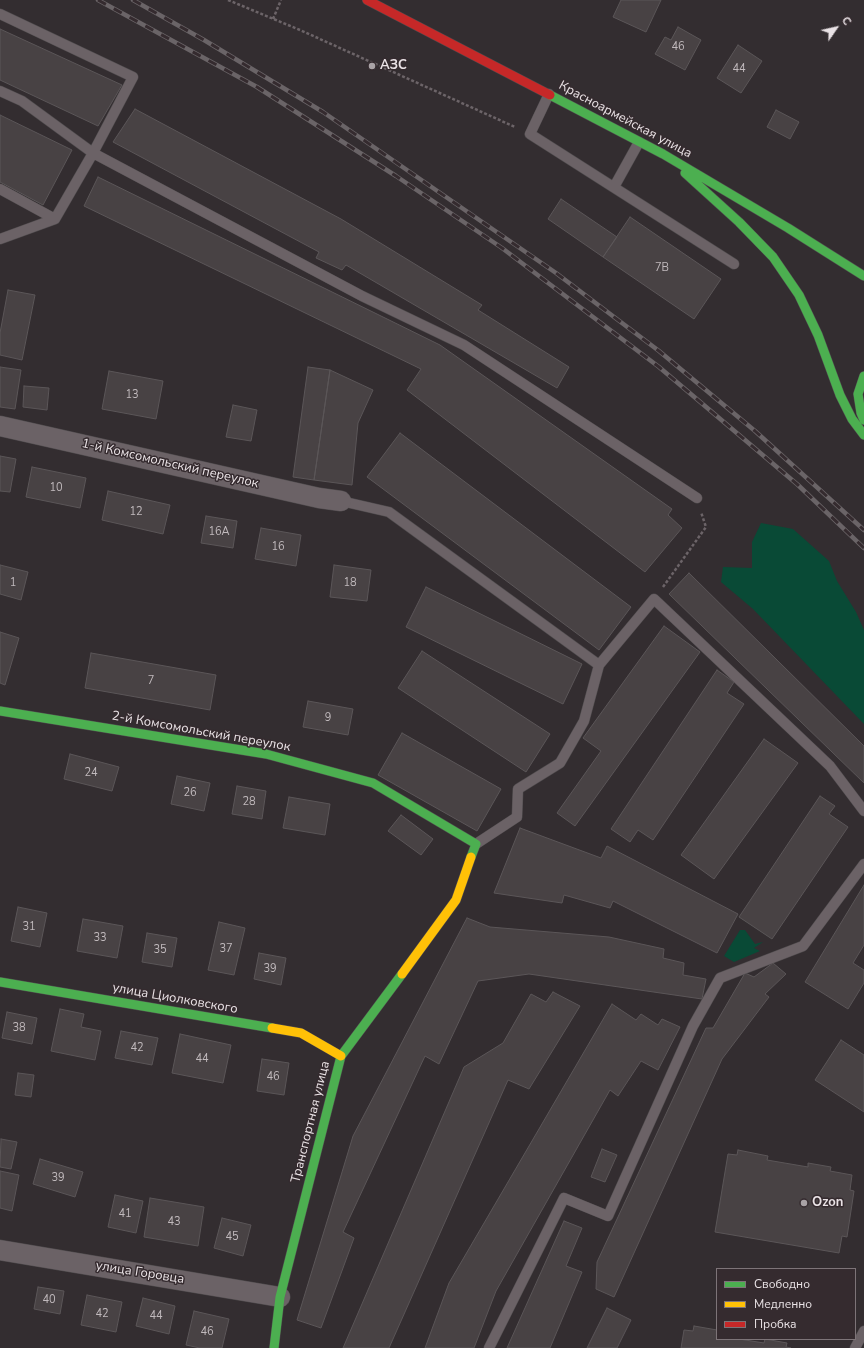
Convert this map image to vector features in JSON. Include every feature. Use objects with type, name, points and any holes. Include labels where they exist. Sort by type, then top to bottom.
[{"type":"street","name":"Красноармейская улица","points":[[367,0],[663,154],[788,228],[864,276]]},
{"type":"street","points":[[663,154],[739,222],[773,257],[799,295],[818,335],[840,395],[852,418],[864,434]]},
{"type":"street","points":[[864,376],[858,394],[861,413],[864,420]]},
{"type":"street","name":"1-й Комсомольский переулок","points":[[0,426],[311,496],[341,501]]},
{"type":"street","name":"2-й Комсомольский переулок","points":[[0,711],[266,754],[373,783],[476,844]]},
{"type":"street","name":"Транспортная улица","points":[[274,1348],[280,1297],[341,1056],[456,900],[476,844]]},
{"type":"street","name":"улица Циолковского","points":[[0,982],[301,1033],[341,1056]]},
{"type":"street","name":"улица Горовца","points":[[0,1250],[280,1297]]},
{"type":"lane","points":[[0,14],[133,77],[93,153],[55,219],[0,239]]},
{"type":"lane","points":[[0,91],[22,101],[93,153],[362,296],[464,344],[698,498]]},
{"type":"lane","points":[[548,94],[530,134],[734,264]]},
{"type":"lane","points":[[614,187],[639,142]]},
{"type":"lane","points":[[0,189],[55,219]]},
{"type":"lane","points":[[341,501],[389,512],[599,665]]},
{"type":"lane","points":[[476,844],[517,817],[518,789],[560,763],[584,721],[599,665],[654,599],[830,766],[864,811]]},
{"type":"lane","points":[[489,1348],[564,1198],[608,1216],[694,1026],[720,978],[803,946],[864,864]]},
{"type":"lane","points":[[855,1348],[864,1331]]},
{"type":"path","points":[[228,0],[530,134]]},
{"type":"path","points":[[273,19],[282,0]]},
{"type":"path","points":[[654,599],[706,527],[698,498]]},
{"type":"green space","points":[[761,523],[793,529],[829,561],[837,581],[856,612],[864,630],[864,724],[753,609],[721,582],[723,567],[752,568],[752,542]]},
{"type":"green space","points":[[740,930],[745,930],[755,944],[763,942],[754,948],[760,951],[734,962],[724,956]]},
{"type":"building","points":[[621,0],[661,0],[646,32],[613,17]]},
{"type":"building","points":[[678,27],[701,40],[685,70],[655,54],[665,37],[671,40]]},
{"type":"building","points":[[0,29],[122,85],[98,126],[0,80]]},
{"type":"building","points":[[738,45],[762,61],[741,93],[717,78]]},
{"type":"building","points":[[135,109],[341,219],[482,305],[478,310],[569,367],[557,388],[346,265],[342,270],[316,258],[319,252],[113,142]]},
{"type":"building","points":[[776,110],[799,122],[790,139],[767,127]]},
{"type":"building","points":[[0,115],[72,150],[43,205],[0,182]]},
{"type":"building","points":[[98,177],[440,345],[672,509],[668,515],[682,528],[645,572],[407,390],[421,369],[84,206]]},
{"type":"building","points":[[561,199],[617,237],[603,257],[548,219]]},
{"type":"building","points":[[630,217],[721,279],[694,319],[603,257]]},
{"type":"building","points":[[8,290],[35,295],[22,360],[0,355],[0,333]]},
{"type":"building","points":[[0,367],[21,370],[15,409],[0,407]]},
{"type":"building","points":[[308,367],[330,370],[314,480],[293,477]]},
{"type":"building","points":[[330,370],[373,390],[358,423],[352,485],[314,480]]},
{"type":"building","points":[[109,371],[163,381],[156,419],[102,409]]},
{"type":"building","points":[[24,386],[49,388],[47,410],[23,407]]},
{"type":"building","points":[[233,405],[257,410],[251,441],[226,437]]},
{"type":"building","points":[[400,433],[631,607],[599,650],[367,477]]},
{"type":"building","points":[[0,456],[16,459],[10,492],[0,491]]},
{"type":"building","points":[[32,467],[86,478],[80,508],[26,497]]},
{"type":"building","points":[[108,491],[170,505],[163,534],[102,520]]},
{"type":"building","points":[[206,516],[237,521],[233,548],[201,543]]},
{"type":"building","points":[[261,528],[301,535],[296,566],[255,559]]},
{"type":"building","points":[[0,565],[28,572],[21,600],[0,594]]},
{"type":"building","points":[[334,565],[371,570],[367,601],[330,597]]},
{"type":"building","points":[[689,573],[864,746],[864,783],[669,594]]},
{"type":"building","points":[[426,587],[582,664],[563,704],[406,627]]},
{"type":"building","points":[[664,626],[700,652],[575,826],[557,813],[601,751],[583,738]]},
{"type":"building","points":[[0,632],[19,638],[5,685],[0,683]]},
{"type":"building","points":[[422,651],[550,734],[526,772],[398,688]]},
{"type":"building","points":[[91,653],[216,675],[210,710],[85,688]]},
{"type":"building","points":[[717,670],[734,682],[727,693],[744,704],[653,840],[638,830],[630,842],[611,829]]},
{"type":"building","points":[[308,701],[353,709],[348,735],[303,727]]},
{"type":"building","points":[[402,733],[501,789],[477,831],[378,775]]},
{"type":"building","points":[[764,739],[798,763],[714,879],[681,855]]},
{"type":"building","points":[[70,754],[119,767],[112,791],[64,779]]},
{"type":"building","points":[[177,776],[210,783],[204,811],[171,804]]},
{"type":"building","points":[[237,786],[266,791],[262,819],[232,814]]},
{"type":"building","points":[[820,796],[835,806],[829,814],[848,827],[772,939],[739,917]]},
{"type":"building","points":[[289,797],[330,804],[325,835],[283,828]]},
{"type":"building","points":[[401,815],[433,839],[421,855],[388,831]]},
{"type":"building","points":[[520,828],[601,858],[607,846],[738,914],[717,953],[613,901],[610,908],[564,895],[562,903],[494,893]]},
{"type":"building","points":[[864,885],[864,945],[853,963],[864,970],[864,983],[848,1009],[805,982]]},
{"type":"building","points":[[18,907],[47,913],[40,947],[11,941]]},
{"type":"building","points":[[467,918],[490,927],[609,937],[664,949],[663,958],[684,963],[683,975],[706,979],[702,999],[529,974],[478,981],[439,1064],[425,1056],[343,1232],[354,1238],[321,1328],[297,1320],[353,1136]]},
{"type":"building","points":[[83,919],[123,926],[117,958],[77,951]]},
{"type":"building","points":[[219,922],[245,928],[234,975],[208,970]]},
{"type":"building","points":[[147,933],[177,938],[172,967],[142,962]]},
{"type":"building","points":[[259,953],[286,958],[281,985],[254,979]]},
{"type":"building","points":[[773,963],[786,974],[765,994],[769,997],[722,1059],[614,1297],[596,1289],[597,1262],[706,1028],[713,1028],[745,973],[754,977]]},
{"type":"building","points":[[553,992],[580,1006],[529,1089],[508,1080],[389,1348],[343,1348],[464,1067],[503,1043],[531,994],[546,1002]]},
{"type":"building","points":[[612,1004],[636,1020],[641,1014],[658,1025],[662,1019],[680,1027],[658,1070],[641,1061],[618,1096],[610,1090],[496,1291],[474,1348],[425,1348],[449,1283]]},
{"type":"building","points":[[60,1009],[84,1014],[81,1027],[101,1031],[95,1060],[51,1051]]},
{"type":"building","points":[[7,1012],[37,1018],[32,1044],[2,1038]]},
{"type":"building","points":[[121,1031],[158,1038],[152,1065],[115,1058]]},
{"type":"building","points":[[180,1034],[231,1045],[223,1083],[172,1073]]},
{"type":"building","points":[[841,1040],[864,1055],[864,1112],[815,1080]]},
{"type":"building","points":[[262,1059],[289,1063],[284,1095],[257,1091]]},
{"type":"building","points":[[18,1073],[34,1075],[31,1097],[15,1095]]},
{"type":"building","points":[[1,1139],[17,1142],[11,1169],[0,1167]]},
{"type":"building","points":[[602,1149],[617,1155],[605,1182],[591,1177]]},
{"type":"building","points":[[738,1150],[768,1156],[767,1160],[808,1167],[808,1163],[831,1167],[830,1171],[852,1175],[850,1190],[854,1191],[847,1237],[842,1236],[839,1253],[715,1232],[728,1154],[737,1155]]},
{"type":"building","points":[[40,1159],[83,1172],[75,1197],[33,1184]]},
{"type":"building","points":[[0,1171],[19,1175],[12,1211],[0,1208]]},
{"type":"building","points":[[115,1195],[143,1201],[136,1233],[108,1227]]},
{"type":"building","points":[[150,1198],[204,1207],[198,1246],[144,1237]]},
{"type":"building","points":[[222,1218],[251,1225],[243,1256],[214,1248]]},
{"type":"building","points":[[564,1221],[582,1228],[566,1266],[582,1272],[550,1348],[507,1348]]},
{"type":"building","points":[[38,1287],[64,1291],[60,1314],[34,1309]]},
{"type":"building","points":[[87,1295],[122,1302],[116,1332],[81,1325]]},
{"type":"building","points":[[143,1298],[175,1306],[169,1334],[136,1326]]},
{"type":"building","points":[[607,1308],[631,1320],[617,1348],[587,1348]]},
{"type":"building","points":[[194,1311],[229,1319],[222,1348],[200,1348],[186,1345]]},
{"type":"building","points":[[694,1326],[716,1330],[716,1340],[745,1340],[764,1343],[765,1340],[770,1340],[787,1343],[786,1347],[791,1348],[681,1348],[684,1330],[693,1331]]},
{"type":"railway","points":[[98,0],[257,87],[396,176],[502,248],[659,367],[798,485],[864,548]]},
{"type":"railway","points":[[133,0],[204,40],[323,112],[556,273],[659,351],[755,431],[864,530]]},
{"type":"traffic: fast","points":[[550,95],[663,154],[788,228],[864,276]]},
{"type":"traffic: fast","points":[[685,173],[739,222],[773,257],[799,295],[818,335],[840,395],[852,419],[864,435]]},
{"type":"traffic: fast","points":[[864,376],[858,394],[861,413],[864,420]]},
{"type":"traffic: fast","points":[[0,711],[266,754],[373,783],[476,844],[471,857]]},
{"type":"traffic: fast","points":[[274,1348],[280,1297],[341,1056],[402,974]]},
{"type":"traffic: fast","points":[[0,982],[272,1028]]},
{"type":"traffic: slow","points":[[402,974],[456,900],[471,857]]},
{"type":"traffic: slow","points":[[272,1028],[301,1033],[341,1056]]},
{"type":"traffic: jam","points":[[367,0],[550,95]]},
{"type":"place","name":"АЗС","points":[[372,66]]},
{"type":"place","name":"Ozon","points":[[804,1203]]}]
